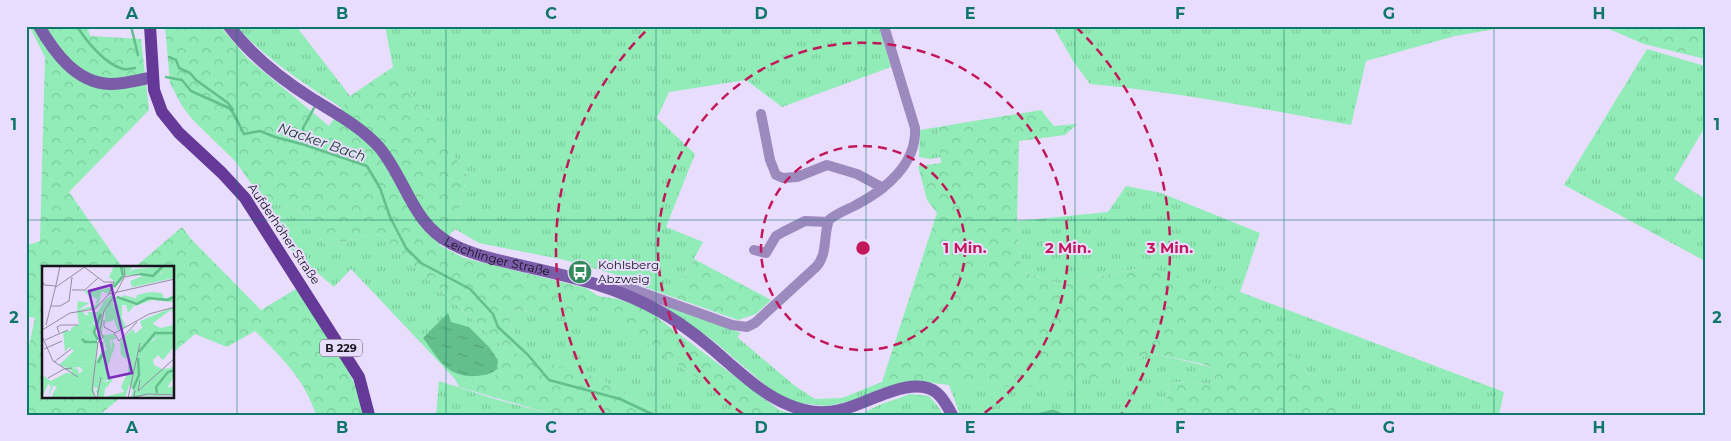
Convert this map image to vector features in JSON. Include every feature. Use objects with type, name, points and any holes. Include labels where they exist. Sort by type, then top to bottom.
[{"type":"main road","points":[[40,26],[51,46],[64,62],[76,72],[94,81],[110,84],[153,77]]},
{"type":"main road","name":"Aufderhöher Straße","points":[[150,26],[153,77],[157,100],[166,118],[245,198],[358,377],[369,415]]},
{"type":"main road","name":"Leichlinger Straße","points":[[229,26],[239,40],[260,60],[296,88],[344,119],[373,141],[397,173],[420,217],[442,239],[476,254],[581,279],[619,291],[661,312],[692,332],[759,387],[789,405],[812,411],[831,412],[851,408],[900,389],[919,387],[937,393],[947,405],[952,415]]},
{"type":"street","points":[[619,291],[627,286],[732,325],[747,327],[755,322],[820,261],[825,249],[828,222],[834,216],[861,203],[883,188],[906,163],[912,151],[915,128],[884,26]]},
{"type":"street","points":[[761,114],[770,160],[776,175],[783,178],[797,177],[827,165],[857,174],[883,188]]},
{"type":"street","points":[[754,250],[766,253],[776,236],[806,221],[828,222]]},
{"type":"green space","points":[[29,26],[87,26],[90,36],[141,39],[149,110],[69,192],[121,266],[42,266],[42,398],[120,398],[102,413],[103,415],[27,415],[26,360],[35,318],[26,316],[26,246],[40,241],[45,57]]},
{"type":"green space","points":[[165,26],[220,26],[247,58],[329,126],[350,96],[393,67],[467,175],[455,229],[439,245],[464,258],[586,288],[598,296],[618,299],[646,309],[779,410],[795,415],[754,415],[673,362],[609,316],[551,316],[505,308],[517,340],[508,351],[601,379],[658,415],[555,415],[459,387],[455,379],[494,378],[507,351],[379,234],[326,245],[302,212],[263,200],[235,161],[193,120],[182,106],[170,83]]},
{"type":"green space","points":[[236,26],[296,26],[350,96],[342,108],[273,60]]},
{"type":"green space","points":[[385,26],[879,26],[891,67],[782,107],[746,80],[669,92],[657,118],[695,154],[666,227],[703,242],[676,292],[565,260],[479,243],[455,229],[467,175],[393,67]]},
{"type":"green space","points":[[1053,26],[1442,26],[1455,36],[1366,61],[1351,125],[1188,96],[1090,84],[1073,61]]},
{"type":"green space","points":[[1442,26],[1513,26],[1455,36]]},
{"type":"green space","points":[[1602,26],[1705,26],[1705,59],[1644,44]]},
{"type":"green space","points":[[1647,49],[1705,66],[1705,127],[1674,179],[1705,199],[1705,261],[1564,185]]},
{"type":"green space","points":[[1041,110],[1054,126],[1077,124],[1065,135],[1019,141],[1017,221],[1020,262],[1026,273],[1060,284],[1146,267],[1240,292],[1297,361],[1346,415],[1164,415],[1170,382],[1213,384],[1216,372],[1211,367],[1203,364],[1155,354],[1137,358],[1109,376],[1057,385],[1020,387],[949,385],[917,381],[883,388],[882,382],[937,213],[927,200],[918,166],[941,163],[938,127]]},
{"type":"green space","points":[[938,127],[941,157],[930,159],[919,157],[920,130]]},
{"type":"green space","points":[[1126,186],[1161,193],[1260,233],[1240,292],[1504,392],[1499,415],[1346,415],[1297,361],[1146,267],[1060,284],[1026,273],[1020,262],[1017,221],[1108,212]]},
{"type":"green space","points":[[263,200],[302,212],[326,245],[379,234],[507,351],[517,340],[505,308],[551,316],[609,316],[673,362],[754,415],[658,415],[601,379],[455,379],[351,269],[334,287],[293,252]]},
{"type":"green space","points":[[182,227],[191,239],[261,310],[296,289],[336,349],[354,381],[365,415],[316,415],[299,379],[255,331],[227,347],[195,334],[175,351],[175,266],[136,266]]},
{"type":"green space","points":[[694,259],[771,300],[756,314],[738,320],[636,284],[639,280],[676,292]]},
{"type":"green space","points":[[666,304],[741,333],[737,337],[795,386],[815,399],[842,398],[882,382],[883,388],[856,400],[827,406],[799,403],[776,394],[715,342],[664,306]]},
{"type":"green space","points":[[1155,354],[1211,367],[1216,372],[1213,384],[1170,382],[1164,415],[960,415],[949,385],[1109,376],[1137,358]]},
{"type":"green space","points":[[439,381],[495,399],[555,415],[436,415]]},
{"type":"green space","points":[[910,394],[929,396],[940,409],[942,415],[862,415],[879,405]]},
{"type":"water","points":[[448,313],[451,322],[469,327],[489,347],[498,360],[497,369],[485,375],[466,376],[450,370],[444,365],[423,338]]},
{"type":"waterway","name":"Nacker Bach","points":[[77,26],[91,45],[109,62],[123,69],[135,68]]},
{"type":"waterway","points":[[131,26],[138,55]]},
{"type":"waterway","points":[[169,57],[176,60],[179,68],[190,73],[196,80],[228,103],[233,110]]},
{"type":"waterway","name":"Nacker Bach","points":[[166,77],[182,80],[191,91],[229,108],[236,117],[244,134],[260,131],[367,166],[380,188],[390,217],[406,248],[421,263],[470,289],[493,314],[498,327],[528,355],[549,380],[620,399],[654,415]]},
{"type":"waterway","points":[[305,144],[303,128],[314,108]]},
{"type":"waterway","name":"Nacker Bach","points":[[1036,415],[1053,411],[1063,415]]},
{"type":"place","name":"Kohlsberg Abzweig","points":[[580,272]]}]
